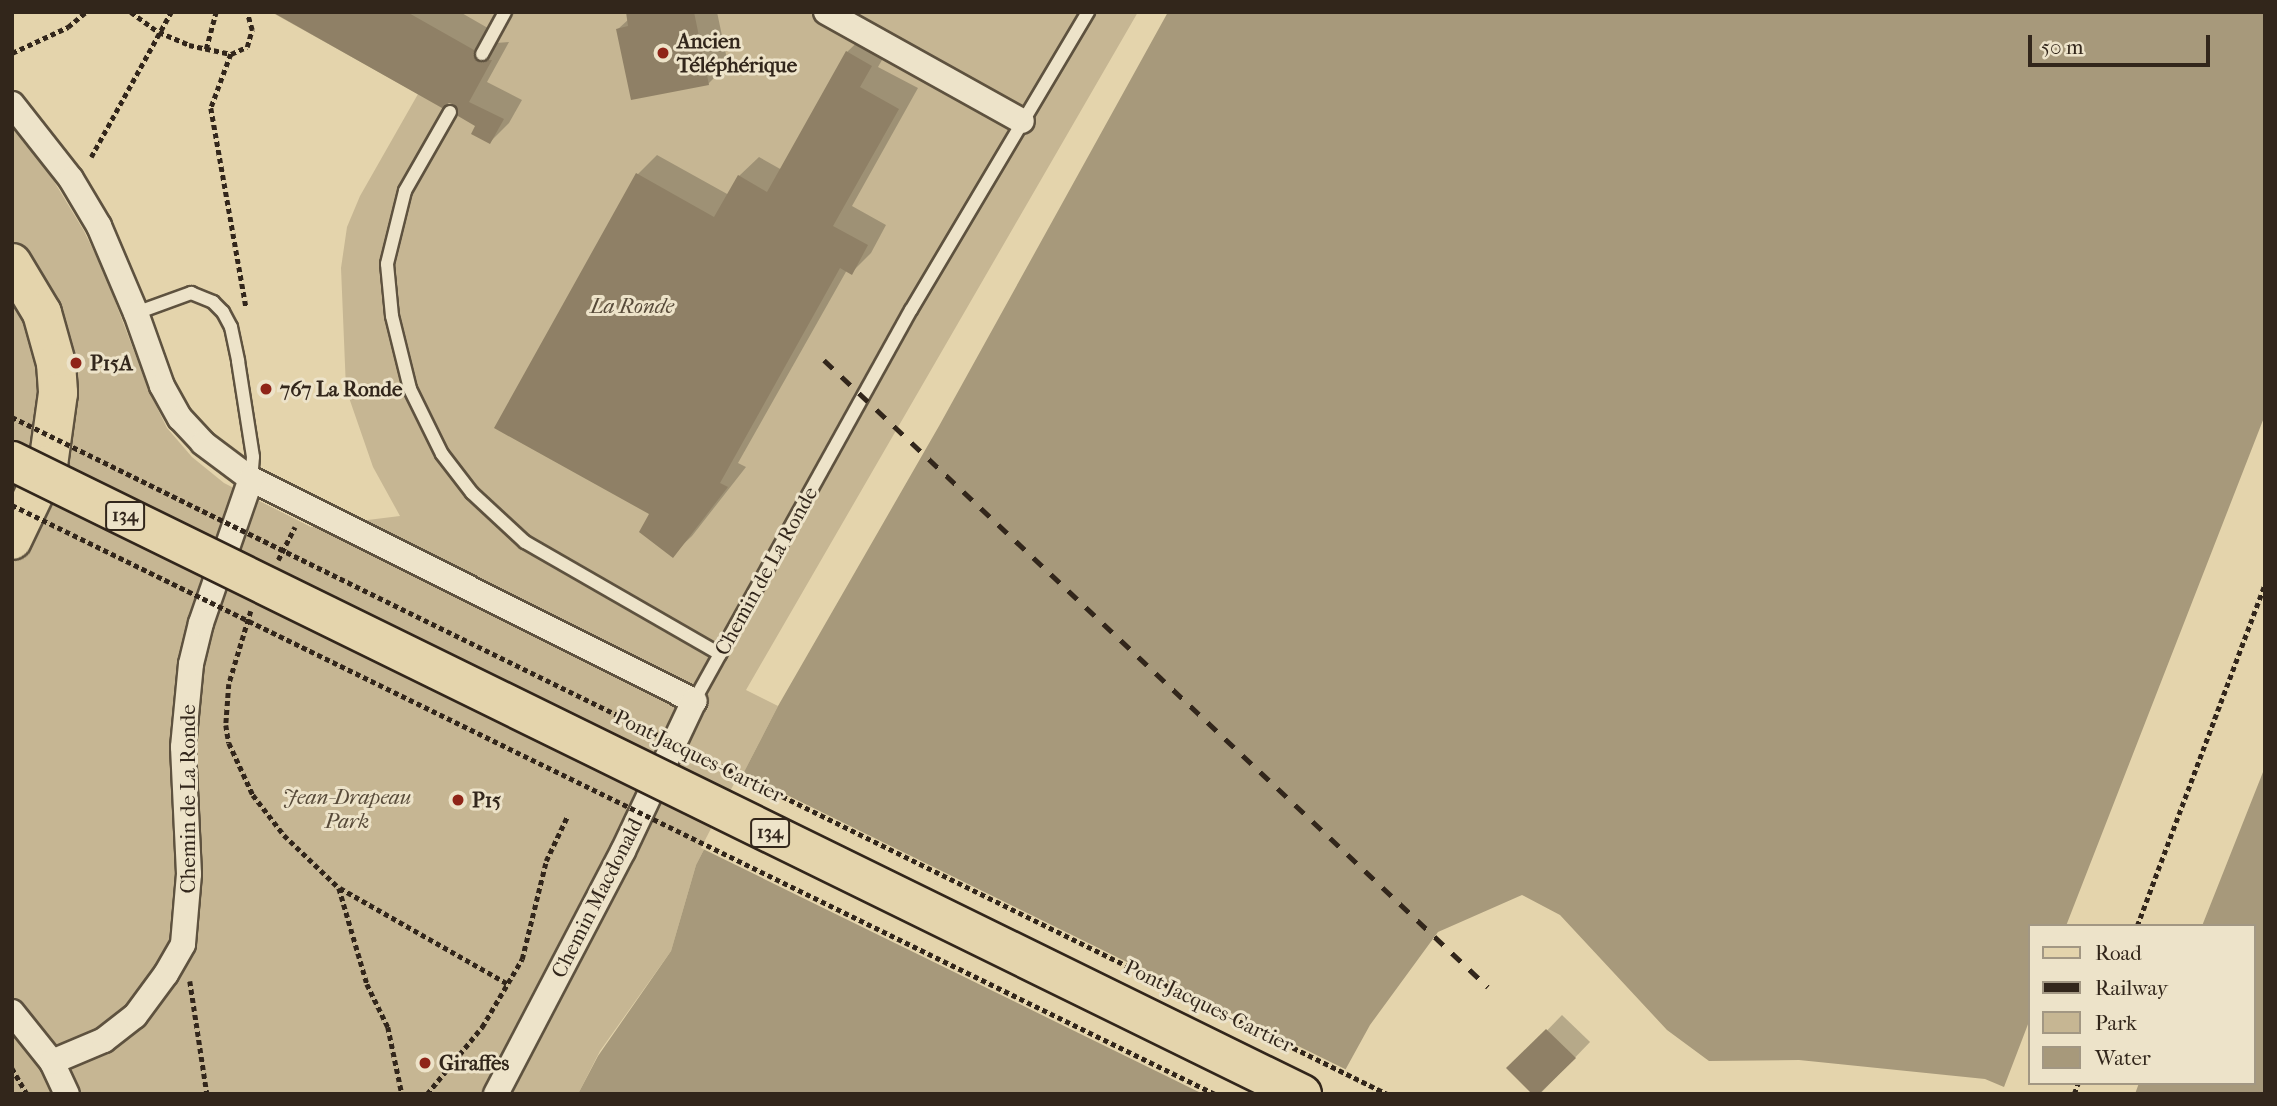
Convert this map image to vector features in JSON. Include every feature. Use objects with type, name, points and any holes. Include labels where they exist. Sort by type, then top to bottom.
[{"type":"main road","points":[[12,263],[41,313],[56,363],[58,393],[48,464],[12,540]]},
{"type":"main road","name":"Pont Jacques-Cartier","points":[[12,461],[1302,1094]]},
{"type":"street","points":[[826,12],[1022,121]]},
{"type":"street","points":[[12,104],[71,179],[92,214],[136,313],[162,386],[180,418],[203,443],[251,480],[694,701]]},
{"type":"street","name":"Chemin de La Ronde","points":[[52,1062],[104,1040],[135,1016],[166,974],[183,944],[189,874],[183,747],[191,664],[201,623],[251,480]]},
{"type":"street","name":"Chemin Macdonald","points":[[496,1094],[623,851],[694,701]]},
{"type":"street","points":[[12,1012],[52,1062],[67,1094]]},
{"type":"lane","points":[[482,54],[505,12]]},
{"type":"lane","name":"Chemin de La Ronde","points":[[694,701],[911,310],[1088,12]]},
{"type":"lane","points":[[450,112],[405,191],[387,264],[392,316],[410,389],[420,410],[442,454],[472,493],[525,542],[720,654]]},
{"type":"lane","name":"Chemin de La Ronde","points":[[136,313],[191,293],[213,302],[223,312],[231,327],[238,361],[253,457],[251,480]]},
{"type":"path","points":[[12,53],[68,27],[86,12]]},
{"type":"path","points":[[131,12],[159,32],[231,54],[247,47],[252,30],[247,12]]},
{"type":"path","points":[[90,157],[171,12]]},
{"type":"path","points":[[206,48],[216,12]]},
{"type":"path","points":[[231,54],[211,108],[246,307]]},
{"type":"path","name":"Pont Jacques-Cartier","points":[[12,417],[1387,1094]]},
{"type":"path","points":[[12,505],[1215,1094]]},
{"type":"path","points":[[275,566],[298,520]]},
{"type":"path","points":[[2138,924],[2265,583]]},
{"type":"path","points":[[252,609],[229,684],[226,725],[229,743],[253,795],[284,835],[339,888],[508,984]]},
{"type":"path","points":[[427,1094],[482,1027],[522,959],[531,932],[546,861],[567,817]]},
{"type":"path","points":[[339,888],[367,984],[392,1038],[402,1094]]},
{"type":"path","points":[[183,944],[207,1094]]},
{"type":"path","points":[[12,1068],[27,1094]]},
{"type":"green space","points":[[271,12],[1138,12],[746,690],[778,706],[696,865],[671,951],[600,1051],[578,1094],[12,1094],[12,127],[52,178],[84,231],[104,272],[149,391],[167,428],[192,457],[224,483],[311,527],[400,516],[373,467],[346,389],[341,268],[347,227],[360,196],[418,94]]},
{"type":"water","points":[[1168,12],[2265,12],[2265,415],[2067,924],[2028,924],[2028,1024],[2004,1087],[1985,1079],[1799,1060],[1709,1061],[1667,1030],[1560,915],[1522,895],[1438,932],[1370,1025],[1332,1094],[578,1094],[598,1056],[671,951],[696,865],[778,706],[939,426]]},
{"type":"water","points":[[2265,767],[2265,1094],[2135,1094],[2138,1085],[2256,1085],[2256,924],[2203,924]]},
{"type":"pier","points":[[740,772],[1349,1071],[1336,1094],[1203,1094],[701,848]]},
{"type":"building","points":[[272,12],[407,12],[474,50],[477,61],[492,60],[469,102],[504,119],[490,144],[471,134],[475,126],[458,116],[455,105],[449,103],[442,108]]},
{"type":"building","points":[[626,12],[694,12],[709,85],[631,100],[616,29],[628,26]]},
{"type":"building","points":[[846,51],[872,66],[860,87],[899,109],[833,226],[868,245],[852,275],[840,268],[720,483],[728,487],[673,558],[639,532],[649,514],[494,428],[636,173],[714,217],[738,175],[767,192]]},
{"type":"building","points":[[1546,1029],[1576,1058],[1539,1094],[1532,1094],[1506,1068]]},
{"type":"railway","points":[[824,360],[1488,987]]},
{"type":"place","name":"Ancien Téléphérique","points":[[663,53]]},
{"type":"place","name":"P15A","points":[[76,363]]},
{"type":"place","name":"767 La Ronde","points":[[266,389]]},
{"type":"place","name":"P15","points":[[458,800]]},
{"type":"place","name":"Giraffes","points":[[425,1063]]},
{"type":"park label","name":"La Ronde","points":[[632,306]]},
{"type":"park label","name":"Jean-Drapeau Park","points":[[347,809]]}]
